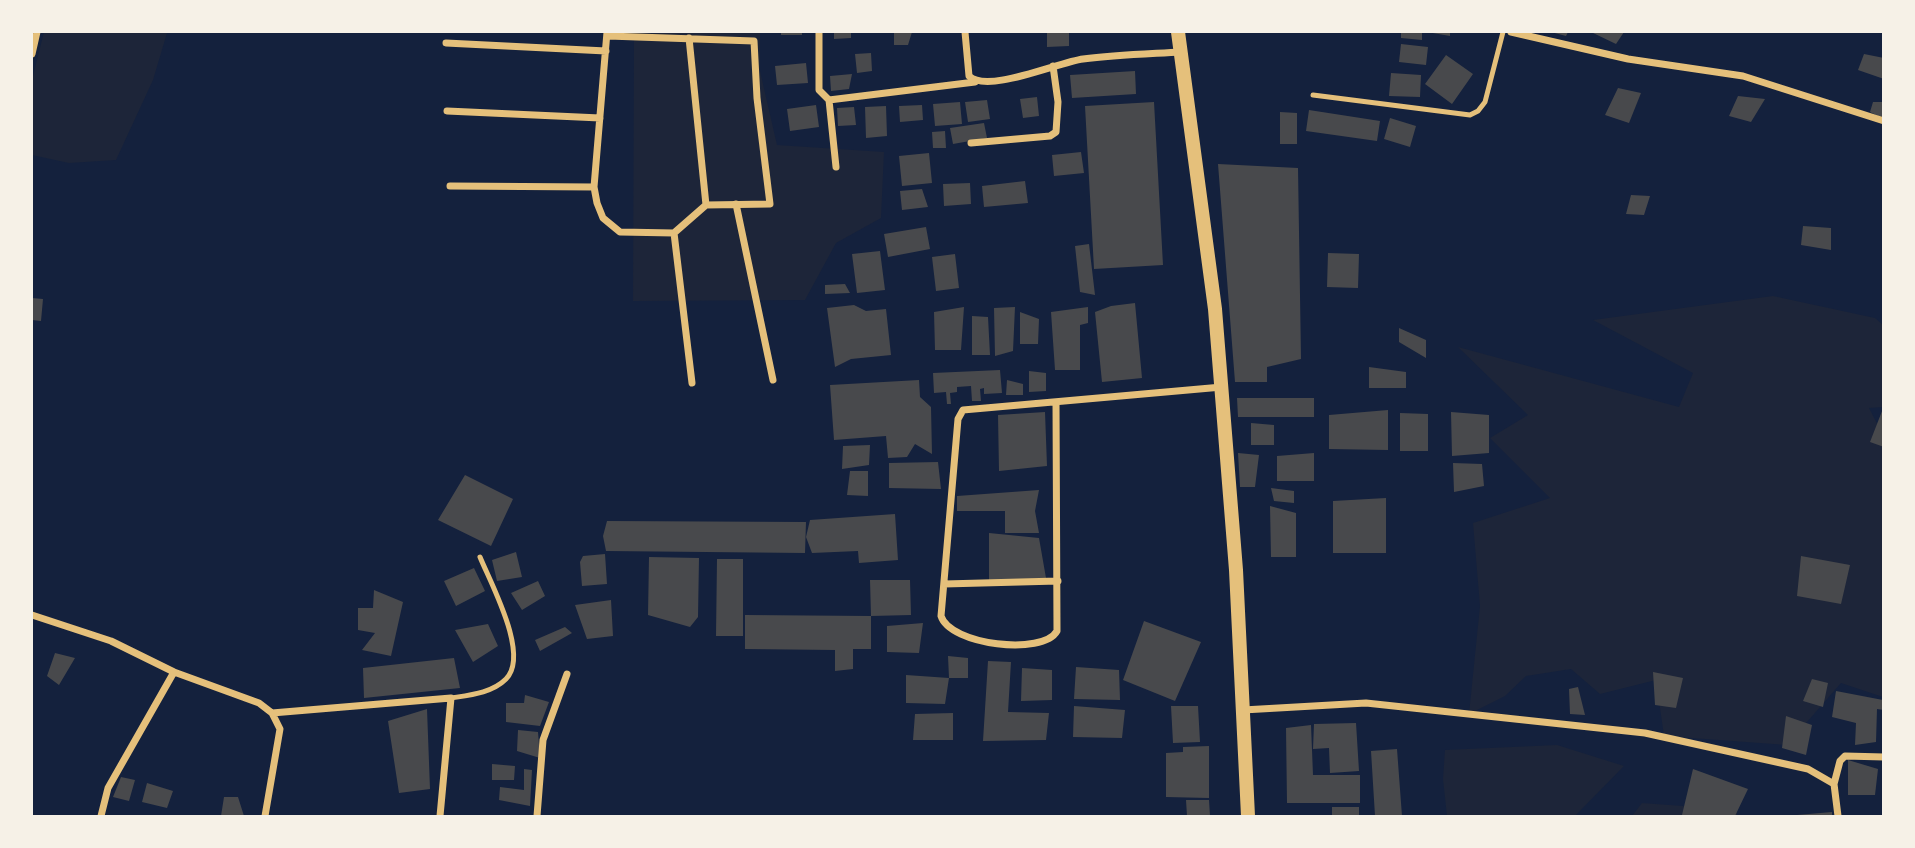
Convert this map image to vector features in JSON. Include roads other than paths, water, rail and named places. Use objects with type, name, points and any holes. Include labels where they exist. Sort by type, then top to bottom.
[{"type":"main road","points":[[1178,32],[1215,309],[1222,387],[1236,570],[1248,817]]},
{"type":"street","points":[[32,54],[37,32]]},
{"type":"street","points":[[819,32],[819,90],[829,100],[836,167]]},
{"type":"street","points":[[964,32],[969,76],[979,81]]},
{"type":"street","points":[[1511,32],[1628,59],[1743,76],[1884,121]]},
{"type":"street","points":[[608,34],[754,40],[757,98],[769,204],[706,205],[674,233],[620,232],[603,218],[594,187],[608,34]]},
{"type":"street","points":[[689,38],[706,205]]},
{"type":"street","points":[[446,43],[607,51]]},
{"type":"street","points":[[829,100],[1032,74],[1081,59],[1181,52]]},
{"type":"street","points":[[971,143],[1050,136],[1056,132],[1058,102],[1053,66]]},
{"type":"street","points":[[447,111],[600,118]]},
{"type":"street","points":[[450,186],[594,187]]},
{"type":"street","points":[[736,204],[773,380]]},
{"type":"street","points":[[674,233],[692,383]]},
{"type":"street","points":[[1056,402],[1057,631],[1052,638],[1032,644],[962,638],[948,629],[941,616],[958,419],[961,412],[974,408],[1222,387]]},
{"type":"street","points":[[944,584],[1058,581]]},
{"type":"street","points":[[32,615],[111,641],[174,672],[253,700],[272,713],[280,729],[265,817]]},
{"type":"street","points":[[101,817],[108,788],[174,672]]},
{"type":"street","points":[[537,817],[543,740],[567,674]]},
{"type":"street","points":[[272,713],[450,698],[440,817]]},
{"type":"street","points":[[1243,710],[1366,703],[1645,733],[1808,769],[1834,784]]},
{"type":"street","points":[[1838,817],[1834,784],[1840,761],[1845,756],[1884,757]]},
{"type":"lane","points":[[1313,95],[1470,115],[1478,111],[1485,102],[1503,32]]},
{"type":"lane","points":[[450,698],[482,693],[504,681],[512,672],[514,641],[481,557]]}]
